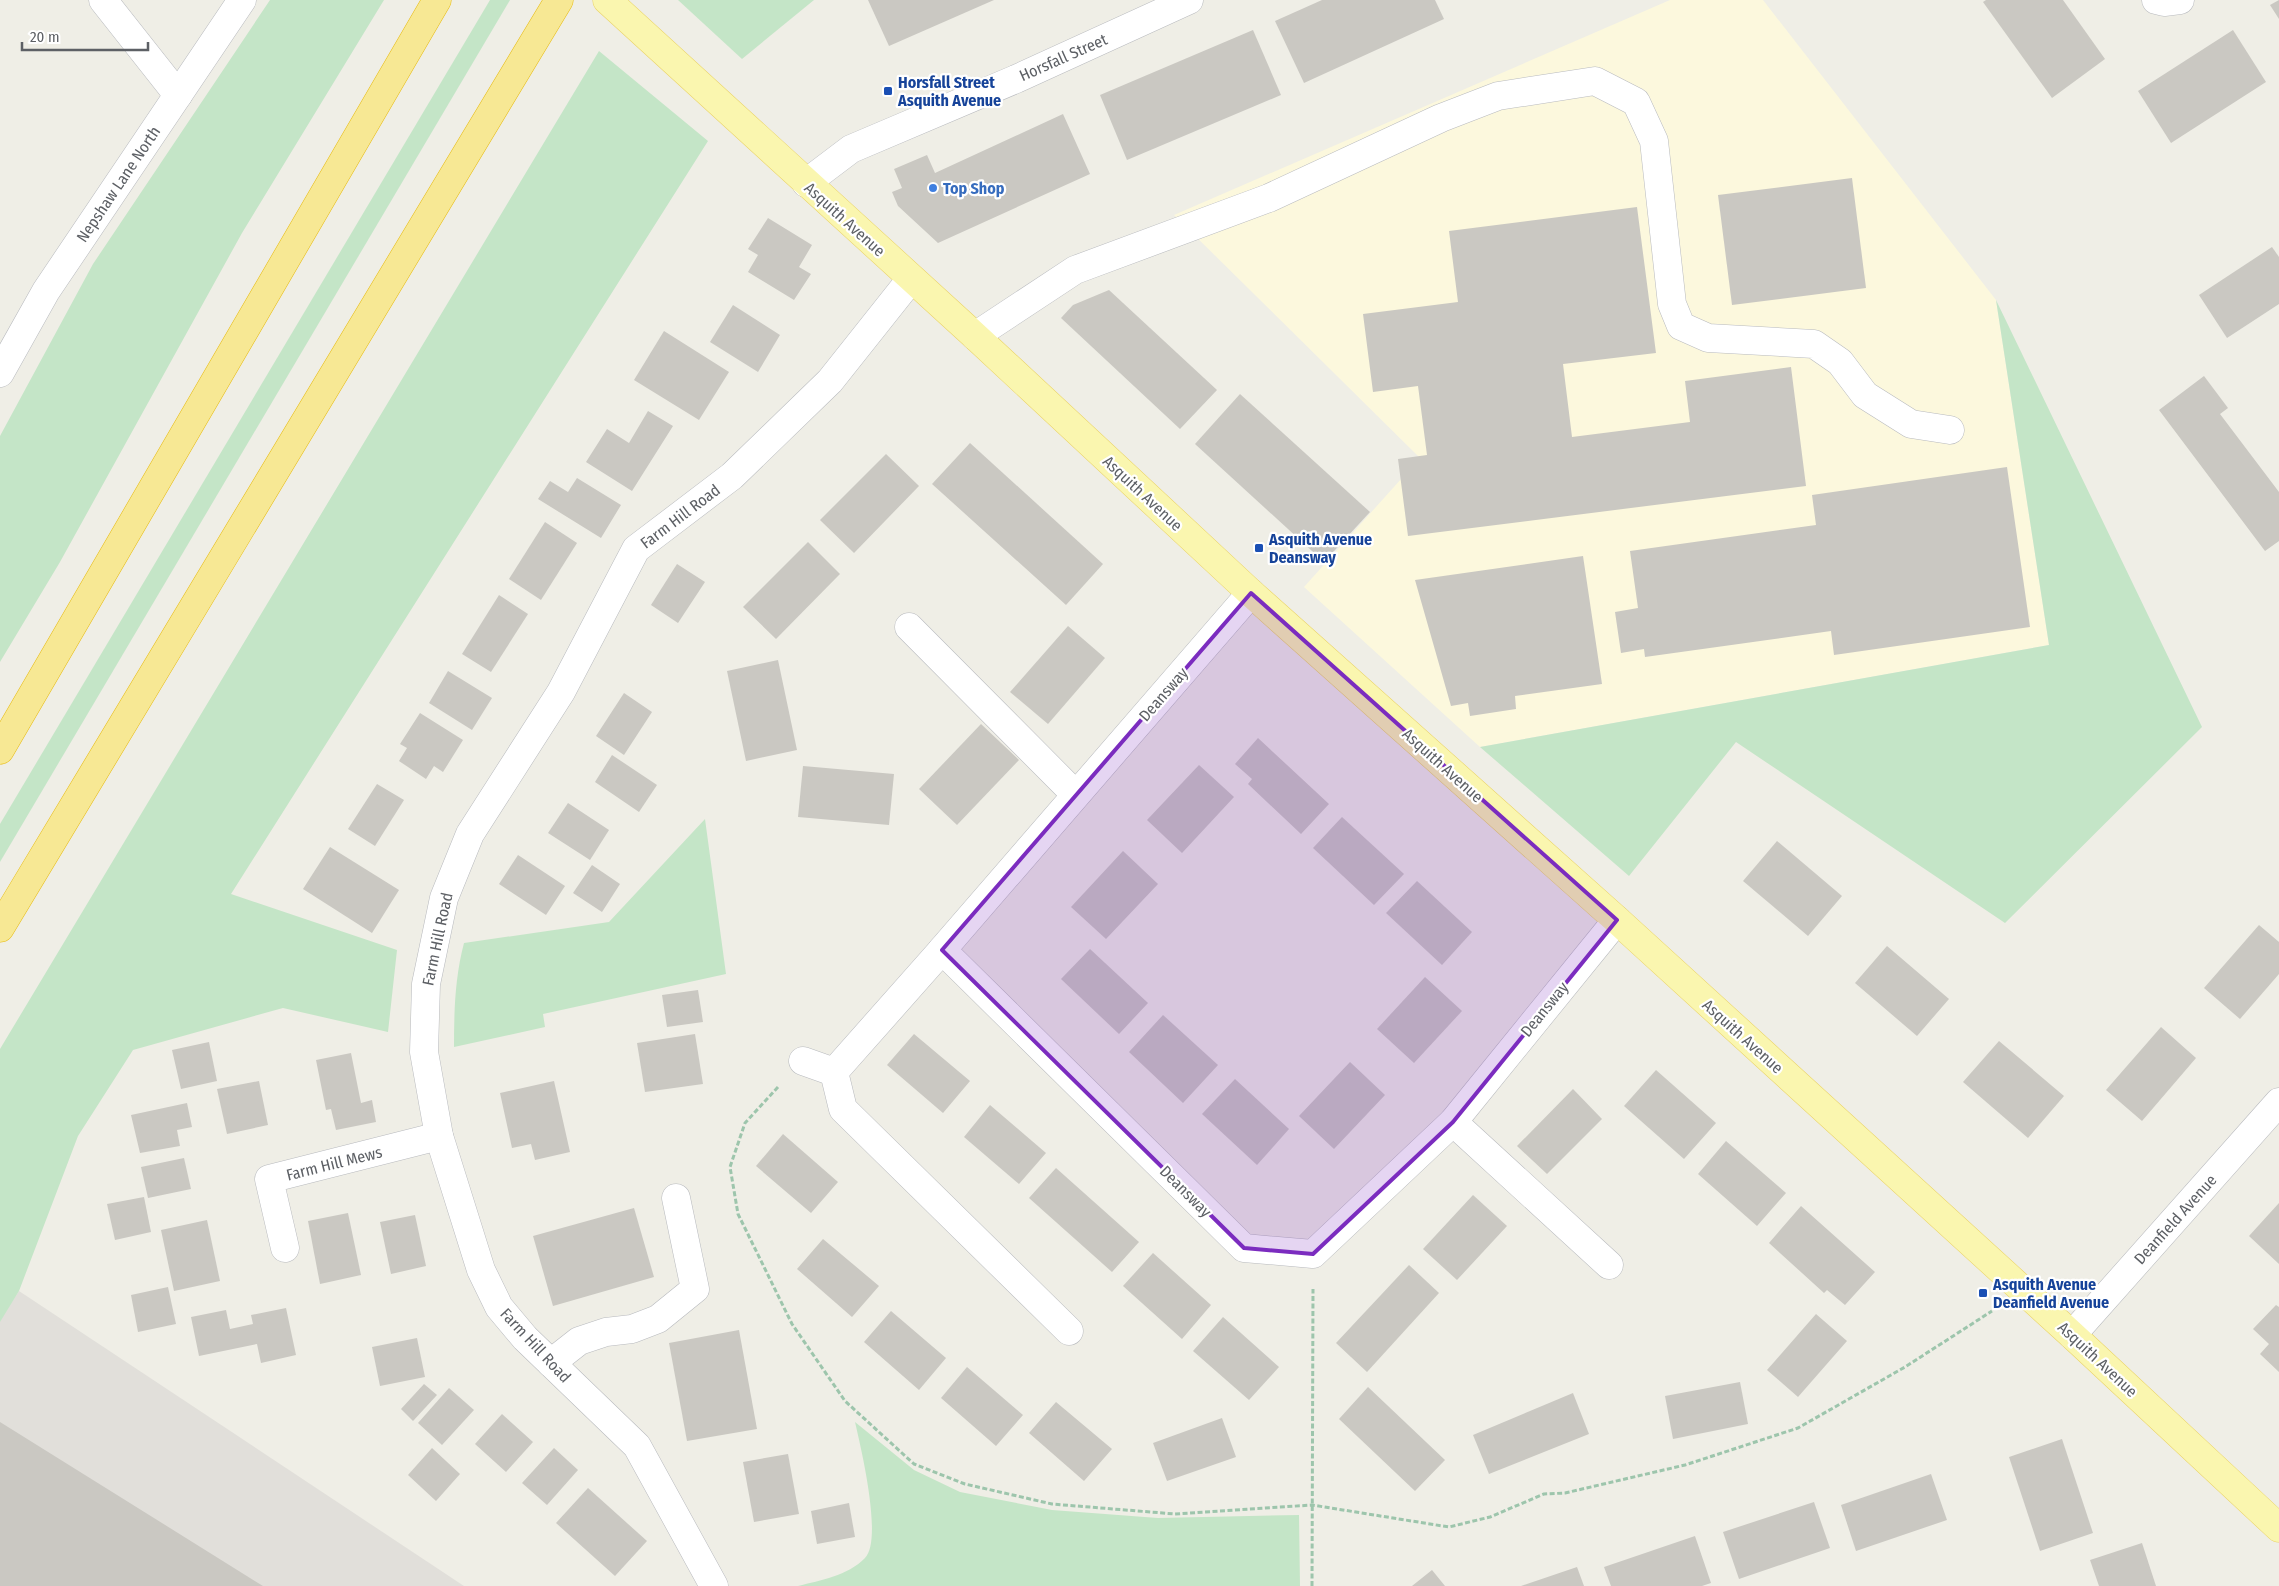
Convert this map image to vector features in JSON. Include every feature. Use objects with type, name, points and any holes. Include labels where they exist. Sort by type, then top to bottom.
[{"type":"highway","points":[[0,750],[437,0]]},
{"type":"highway","points":[[0,928],[559,0]]},
{"type":"main road","name":"Asquith Avenue","points":[[608,0],[806,184],[975,336],[1250,593],[1617,920],[2072,1335],[2279,1528]]},
{"type":"street","points":[[104,0],[178,96]]},
{"type":"street","name":"Nepshaw Lane North","points":[[0,373],[46,291],[242,0]]},
{"type":"street","name":"Horsfall Street","points":[[806,184],[851,149],[1016,78],[1189,0]]},
{"type":"street","points":[[2156,0],[2164,2],[2180,0]]},
{"type":"street","points":[[975,336],[1075,270],[1269,198],[1441,118],[1498,96],[1595,81],[1636,102],[1654,141],[1672,304],[1681,326],[1708,338],[1814,344],[1840,362],[1865,396],[1911,424],[1950,430]]},
{"type":"street","name":"Farm Hill Road","points":[[714,1586],[637,1446],[525,1338],[499,1307],[481,1270],[439,1136],[424,1052],[426,984],[444,898],[470,834],[561,692],[636,549],[732,476],[823,388],[911,279]]},
{"type":"street","name":"Deansway","points":[[834,1072],[942,950],[1250,593]]},
{"type":"street","points":[[909,627],[1075,794]]},
{"type":"street","name":"Deansway","points":[[942,950],[1244,1248],[1313,1254],[1452,1122],[1617,920]]},
{"type":"street","points":[[803,1061],[834,1072],[843,1109],[1069,1332]]},
{"type":"street","name":"Deanfield Avenue","points":[[2072,1335],[2279,1102]]},
{"type":"street","points":[[1452,1122],[1609,1265]]},
{"type":"street","name":"Farm Hill Mews","points":[[285,1248],[269,1179],[439,1136]]},
{"type":"street","points":[[551,1363],[579,1341],[606,1332],[632,1329],[658,1319],[695,1289],[676,1198]]},
{"type":"path","points":[[803,1061],[745,1123],[730,1167],[738,1214],[792,1324],[845,1401],[914,1464],[965,1484],[1052,1504],[1175,1514],[1312,1505],[1449,1527],[1490,1517],[1544,1494],[1565,1493],[1686,1465],[1798,1428],[1905,1367],[2023,1291]]},
{"type":"path","points":[[1312,1586],[1313,1254]]},
{"type":"highlighted area","points":[[1251,593],[1617,920],[1453,1122],[1313,1254],[1244,1248],[942,950]]},
{"type":"shaded area","points":[[1670,0],[1763,0],[1996,300],[2049,645],[1480,747],[1304,587],[1420,458],[1174,215]]},
{"type":"shaded area","points":[[19,1291],[464,1586],[0,1586],[0,1320]]},
{"type":"green space","points":[[270,0],[384,0],[242,233],[60,562],[0,662],[0,436],[93,264]]},
{"type":"green space","points":[[490,0],[510,0],[0,862],[0,824]]},
{"type":"green space","points":[[678,0],[814,0],[742,59]]},
{"type":"green space","points":[[599,51],[708,141],[231,894],[397,950],[388,1032],[283,1008],[133,1050],[78,1136],[19,1291],[0,1322],[0,1049]]},
{"type":"green space","points":[[1996,300],[2202,727],[2005,923],[1736,742],[1629,876],[1480,747],[2049,645]]},
{"type":"green space","points":[[705,819],[726,974],[543,1014],[545,1027],[454,1047],[456,994],[464,943],[609,922]]},
{"type":"green space","points":[[855,1422],[914,1470],[960,1492],[1052,1510],[1158,1518],[1299,1515],[1300,1586],[798,1586],[850,1569],[865,1558],[870,1548],[872,1533],[869,1493]]},
{"type":"building","points":[[868,0],[994,0],[889,46]]},
{"type":"building","points":[[1322,0],[1435,0],[1444,19],[1304,83],[1275,21]]},
{"type":"building","points":[[1986,0],[2063,0],[2105,59],[2052,98],[1983,2]]},
{"type":"building","points":[[2279,0],[2279,19],[2270,5]]},
{"type":"building","points":[[1253,30],[1281,95],[1127,160],[1100,95]]},
{"type":"building","points":[[2233,30],[2266,82],[2171,143],[2138,91]]},
{"type":"building","points":[[1063,114],[1090,174],[938,243],[898,206],[892,192],[902,188],[894,169],[927,155],[935,173]]},
{"type":"building","points":[[1852,178],[1866,288],[1732,305],[1718,195]]},
{"type":"building","points":[[1637,207],[1656,353],[1563,364],[1572,437],[1690,422],[1685,381],[1791,367],[1806,486],[1408,536],[1398,459],[1427,455],[1418,386],[1373,392],[1363,314],[1458,302],[1449,231]]},
{"type":"building","points":[[768,218],[812,245],[799,267],[811,274],[794,300],[748,272],[758,255],[748,249]]},
{"type":"building","points":[[2272,247],[2279,257],[2279,304],[2227,338],[2199,295]]},
{"type":"building","points":[[1109,290],[1217,390],[1180,429],[1061,318],[1073,305]]},
{"type":"building","points":[[733,305],[780,335],[758,372],[710,342]]},
{"type":"building","points":[[664,331],[729,372],[699,420],[634,380]]},
{"type":"building","points":[[2204,376],[2228,408],[2220,414],[2279,492],[2279,541],[2265,551],[2159,410]]},
{"type":"building","points":[[1240,394],[1370,512],[1324,562],[1195,444]]},
{"type":"building","points":[[648,411],[673,426],[632,491],[586,462],[607,429],[629,443]]},
{"type":"building","points":[[970,443],[1103,564],[1066,605],[932,484]]},
{"type":"building","points":[[886,454],[919,486],[854,553],[820,520]]},
{"type":"building","points":[[2007,467],[2030,627],[1834,655],[1831,631],[1645,657],[1644,649],[1621,653],[1615,612],[1638,608],[1630,551],[1816,525],[1812,495]]},
{"type":"building","points":[[577,478],[621,505],[601,538],[538,499],[550,481],[568,492]]},
{"type":"building","points":[[545,522],[577,543],[541,600],[509,579]]},
{"type":"building","points":[[808,542],[840,574],[776,639],[743,607]]},
{"type":"building","points":[[1583,556],[1602,684],[1515,696],[1516,709],[1470,716],[1468,703],[1451,706],[1415,580]]},
{"type":"building","points":[[677,564],[705,582],[678,623],[651,605]]},
{"type":"building","points":[[499,595],[528,614],[491,672],[462,654]]},
{"type":"building","points":[[1068,626],[1105,658],[1048,724],[1010,692]]},
{"type":"building","points":[[778,660],[797,750],[746,761],[727,671]]},
{"type":"building","points":[[448,671],[492,698],[472,730],[429,703]]},
{"type":"building","points":[[624,693],[652,712],[624,755],[596,736]]},
{"type":"building","points":[[420,713],[463,740],[443,772],[434,766],[426,779],[399,761],[407,748],[400,744]]},
{"type":"building","points":[[981,724],[1019,760],[957,825],[919,789]]},
{"type":"building","points":[[1258,738],[1329,804],[1301,834],[1248,784],[1252,779],[1235,764]]},
{"type":"building","points":[[612,755],[657,785],[639,812],[595,782]]},
{"type":"building","points":[[1199,765],[1234,797],[1182,853],[1147,820]]},
{"type":"building","points":[[803,766],[894,774],[889,825],[798,817]]},
{"type":"building","points":[[377,784],[404,800],[375,846],[348,829]]},
{"type":"building","points":[[568,803],[609,830],[590,860],[548,833]]},
{"type":"building","points":[[1342,817],[1404,874],[1374,905],[1313,848]]},
{"type":"building","points":[[1777,841],[1842,896],[1808,936],[1743,881]]},
{"type":"building","points":[[330,847],[399,890],[372,933],[303,889]]},
{"type":"building","points":[[1123,851],[1158,884],[1106,939],[1071,907]]},
{"type":"building","points":[[518,855],[565,886],[546,915],[499,884]]},
{"type":"building","points":[[592,865],[620,884],[602,912],[573,893]]},
{"type":"building","points":[[1417,881],[1472,932],[1442,965],[1386,913]]},
{"type":"building","points":[[2259,925],[2279,942],[2279,974],[2240,1019],[2204,988]]},
{"type":"building","points":[[1887,946],[1949,999],[1917,1036],[1855,983]]},
{"type":"building","points":[[1090,949],[1148,1003],[1119,1034],[1061,979]]},
{"type":"building","points":[[1425,977],[1462,1011],[1414,1063],[1377,1029]]},
{"type":"building","points":[[698,990],[703,1022],[667,1027],[662,995]]},
{"type":"building","points":[[1163,1015],[1218,1065],[1183,1103],[1129,1052]]},
{"type":"building","points":[[2161,1027],[2196,1058],[2142,1121],[2106,1090]]},
{"type":"building","points":[[695,1034],[703,1084],[645,1092],[637,1043]]},
{"type":"building","points":[[914,1034],[970,1081],[943,1113],[887,1065]]},
{"type":"building","points":[[1999,1041],[2064,1096],[2028,1138],[1963,1082]]},
{"type":"building","points":[[209,1042],[217,1081],[181,1089],[172,1050]]},
{"type":"building","points":[[351,1053],[361,1103],[372,1100],[376,1122],[336,1130],[331,1109],[326,1110],[316,1060]]},
{"type":"building","points":[[1350,1062],[1385,1095],[1334,1149],[1299,1116]]},
{"type":"building","points":[[1656,1070],[1716,1123],[1684,1159],[1624,1106]]},
{"type":"building","points":[[1235,1079],[1289,1129],[1257,1165],[1202,1114]]},
{"type":"building","points":[[259,1081],[268,1125],[227,1134],[217,1089]]},
{"type":"building","points":[[554,1081],[570,1152],[535,1160],[531,1144],[512,1148],[500,1093]]},
{"type":"building","points":[[1573,1089],[1602,1119],[1547,1174],[1517,1146]]},
{"type":"building","points":[[187,1103],[192,1127],[177,1130],[180,1146],[140,1153],[131,1115]]},
{"type":"building","points":[[990,1105],[1046,1153],[1019,1184],[964,1137]]},
{"type":"building","points":[[783,1134],[838,1182],[811,1213],[756,1166]]},
{"type":"building","points":[[1726,1141],[1786,1193],[1757,1226],[1698,1174]]},
{"type":"building","points":[[184,1158],[191,1189],[148,1198],[141,1167]]},
{"type":"building","points":[[1056,1168],[1139,1242],[1112,1272],[1029,1198]]},
{"type":"building","points":[[1473,1195],[1507,1226],[1457,1280],[1423,1249]]},
{"type":"building","points":[[144,1197],[151,1232],[115,1240],[107,1204]]},
{"type":"building","points":[[2279,1203],[2279,1264],[2249,1236]]},
{"type":"building","points":[[1801,1206],[1875,1272],[1845,1305],[1827,1290],[1824,1293],[1769,1243]]},
{"type":"building","points":[[634,1208],[654,1277],[553,1306],[533,1236]]},
{"type":"building","points":[[348,1213],[361,1275],[320,1284],[308,1221]]},
{"type":"building","points":[[415,1215],[426,1266],[391,1274],[380,1222]]},
{"type":"building","points":[[207,1220],[220,1281],[174,1291],[161,1230]]},
{"type":"building","points":[[823,1239],[879,1286],[852,1317],[797,1269]]},
{"type":"building","points":[[1153,1253],[1211,1305],[1182,1339],[1123,1286]]},
{"type":"building","points":[[1409,1265],[1439,1293],[1367,1372],[1336,1343]]},
{"type":"building","points":[[168,1287],[176,1324],[138,1332],[131,1295]]},
{"type":"building","points":[[2276,1305],[2279,1307],[2279,1372],[2260,1354],[2269,1344],[2253,1329]]},
{"type":"building","points":[[286,1308],[296,1355],[261,1363],[257,1344],[199,1356],[191,1317],[226,1310],[230,1329],[253,1324],[251,1315]]},
{"type":"building","points":[[891,1311],[946,1358],[919,1390],[864,1342]]},
{"type":"building","points":[[1816,1314],[1847,1341],[1798,1397],[1767,1370]]},
{"type":"building","points":[[1223,1317],[1279,1367],[1249,1400],[1193,1351]]},
{"type":"building","points":[[739,1330],[757,1429],[687,1441],[669,1343]]},
{"type":"building","points":[[417,1338],[425,1377],[380,1386],[372,1347]]},
{"type":"building","points":[[967,1367],[1023,1415],[996,1446],[941,1398]]},
{"type":"building","points":[[1740,1382],[1748,1424],[1673,1439],[1665,1396]]},
{"type":"building","points":[[424,1384],[437,1395],[413,1421],[401,1409]]},
{"type":"building","points":[[1368,1387],[1445,1460],[1415,1491],[1339,1419]]},
{"type":"building","points":[[449,1388],[474,1410],[442,1445],[418,1423]]},
{"type":"building","points":[[1573,1393],[1589,1434],[1489,1474],[1473,1435]]},
{"type":"building","points":[[1056,1402],[1112,1449],[1084,1481],[1029,1433]]},
{"type":"building","points":[[502,1414],[533,1442],[506,1472],[475,1444]]},
{"type":"building","points":[[1222,1418],[1236,1457],[1167,1481],[1153,1443]]},
{"type":"building","points":[[0,1422],[263,1586],[0,1586]]},
{"type":"building","points":[[2062,1439],[2093,1533],[2040,1551],[2009,1457]]},
{"type":"building","points":[[432,1448],[460,1474],[436,1501],[408,1475]]},
{"type":"building","points":[[554,1448],[578,1470],[547,1505],[522,1483]]},
{"type":"building","points":[[788,1454],[799,1514],[754,1522],[743,1462]]},
{"type":"building","points":[[1931,1474],[1947,1520],[1856,1551],[1841,1505]]},
{"type":"building","points":[[588,1488],[647,1541],[615,1576],[556,1523]]},
{"type":"building","points":[[1814,1502],[1830,1548],[1739,1579],[1723,1532]]},
{"type":"building","points":[[849,1503],[855,1537],[817,1544],[811,1511]]},
{"type":"building","points":[[1695,1536],[1711,1583],[1702,1586],[1611,1586],[1604,1567]]},
{"type":"building","points":[[2142,1543],[2156,1586],[2099,1586],[2090,1560]]},
{"type":"building","points":[[1577,1567],[1584,1586],[1521,1586]]},
{"type":"building","points":[[1432,1570],[1445,1586],[1412,1586]]},
{"type":"place","name":"Horsfall Street Asquith Avenue","points":[[888,91]]},
{"type":"place","name":"Top Shop","points":[[933,188]]},
{"type":"place","name":"Asquith Avenue Deansway","points":[[1259,548]]},
{"type":"place","name":"Asquith Avenue Deanfield Avenue","points":[[1983,1293]]}]
